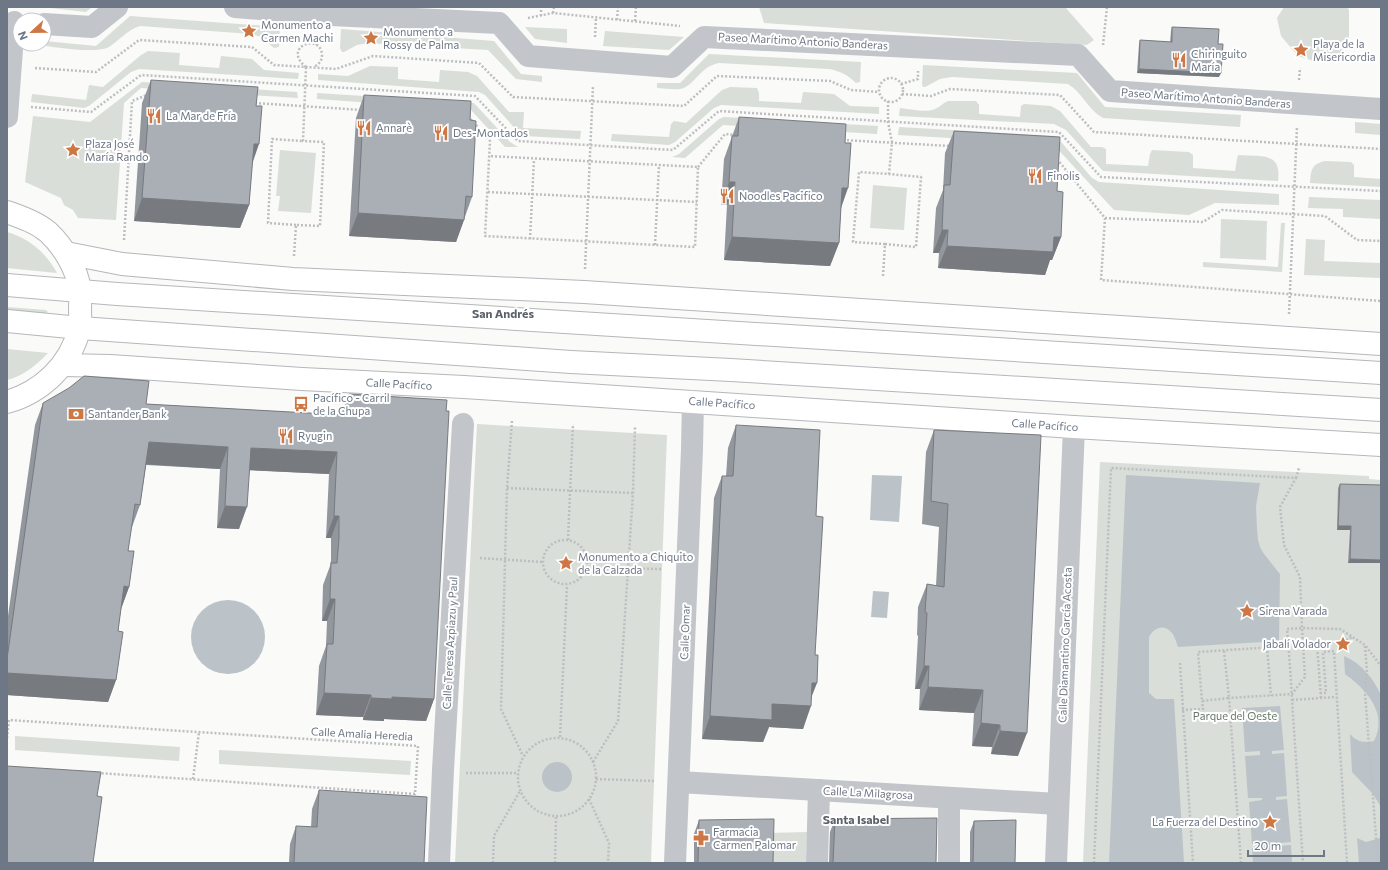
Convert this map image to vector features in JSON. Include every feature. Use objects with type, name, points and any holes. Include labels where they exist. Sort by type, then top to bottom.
[{"type":"main road","points":[[7,212],[25,218],[48,232],[66,253],[75,271],[81,291],[80,328],[74,347],[63,364],[44,384],[20,398],[7,402]]},
{"type":"main road","points":[[66,253],[122,264],[293,279],[584,292],[1381,344]]},
{"type":"main road","points":[[7,285],[81,291],[1381,373]]},
{"type":"main road","points":[[7,321],[80,328],[570,362],[731,370],[1381,410]]},
{"type":"main road","name":"Calle Pacífico","points":[[63,364],[693,401],[1074,427],[1381,445]]},
{"type":"street","points":[[52,24],[92,27],[117,7]]},
{"type":"street","name":"Paseo Marítimo Antonio Banderas","points":[[235,7],[332,15],[499,23],[528,56],[672,67],[704,37],[1078,55],[1110,91],[1381,109]]},
{"type":"street","points":[[7,117],[12,44]]},
{"type":"street","name":"Calle Omar","points":[[675,863],[668,782],[692,449],[693,401]]},
{"type":"street","name":"Calle Teresa Azpiazu y Paul","points":[[439,863],[442,770],[463,424]]},
{"type":"street","name":"Calle Diamantino García Acosta","points":[[1056,863],[1074,427]]},
{"type":"street","name":"Calle La Milagrosa","points":[[668,782],[1058,804]]},
{"type":"street","points":[[817,863],[819,790]]},
{"type":"street","points":[[949,798],[949,863]]},
{"type":"path","points":[[541,7],[541,16]]},
{"type":"path","points":[[553,14],[554,7]]},
{"type":"path","points":[[617,20],[618,7]]},
{"type":"path","points":[[635,21],[636,7]]},
{"type":"path","points":[[1087,65],[1102,51],[1107,7]]},
{"type":"path","points":[[527,18],[553,14],[635,21],[680,26],[704,37]]},
{"type":"path","points":[[584,292],[596,17]]},
{"type":"path","points":[[10,66],[96,72],[139,40],[252,47],[274,65],[312,68],[318,65],[322,60],[320,48],[315,44],[309,43],[303,45],[299,49],[299,62],[306,67]]},
{"type":"path","points":[[303,141],[306,67]]},
{"type":"path","points":[[1288,338],[1300,68]]},
{"type":"path","points":[[7,105],[91,112],[141,75],[475,96],[518,141],[674,150],[719,111],[1059,132],[1101,177],[1381,191]]},
{"type":"path","points":[[894,78],[898,80],[903,89],[902,94],[894,101],[888,101],[882,98],[879,92],[881,82],[885,79],[894,78]]},
{"type":"path","points":[[902,94],[930,96],[950,89],[1060,95],[1094,132],[1381,149]]},
{"type":"path","points":[[122,264],[132,101],[150,94]]},
{"type":"path","points":[[888,101],[888,122],[892,142],[889,174]]},
{"type":"path","points":[[251,102],[305,107],[367,110]]},
{"type":"path","points":[[461,115],[469,116],[490,141],[486,236],[695,246],[698,167],[725,134],[741,135]]},
{"type":"path","points":[[272,139],[324,142],[320,226],[296,224],[268,223],[272,139]]},
{"type":"path","points":[[836,140],[956,146]]},
{"type":"path","points":[[489,156],[698,167]]},
{"type":"path","points":[[1056,158],[1105,218],[1101,280],[1381,300]]},
{"type":"path","points":[[530,238],[534,159]]},
{"type":"path","points":[[655,245],[659,165]]},
{"type":"path","points":[[859,172],[921,177],[916,247],[885,244],[853,242],[859,172]]},
{"type":"path","points":[[488,192],[696,202]]},
{"type":"path","points":[[1105,218],[1203,222],[1222,210],[1325,216],[1357,240],[1381,241]]},
{"type":"path","points":[[293,279],[296,224]]},
{"type":"path","points":[[883,276],[885,244]]},
{"type":"path","points":[[512,421],[507,488],[501,709],[523,756]]},
{"type":"path","points":[[568,540],[573,424]]},
{"type":"path","points":[[593,762],[618,721],[633,493],[635,426]]},
{"type":"path","points":[[1094,863],[1111,468],[1296,478]]},
{"type":"path","points":[[1202,701],[1292,694],[1305,677],[1300,577],[1284,545],[1280,507],[1296,478],[1299,468]]},
{"type":"path","points":[[507,488],[633,493]]},
{"type":"path","points":[[568,540],[577,543],[584,550],[587,558],[587,568],[583,576],[576,582],[567,584],[558,583],[550,579],[545,571],[543,562],[549,546],[555,542],[568,540]]},
{"type":"path","points":[[456,556],[543,562]]},
{"type":"path","points":[[587,568],[667,569]]},
{"type":"path","points":[[560,737],[567,584]]},
{"type":"path","points":[[1303,863],[1287,629],[1340,629],[1365,645],[1381,666]]},
{"type":"path","points":[[1321,698],[1317,644],[1343,642],[1352,637]]},
{"type":"path","points":[[1365,645],[1367,672],[1365,693],[1378,863]]},
{"type":"path","points":[[1182,710],[1203,709],[1198,652],[1289,646]]},
{"type":"path","points":[[1267,647],[1271,696]]},
{"type":"path","points":[[1224,651],[1230,698],[1241,863]]},
{"type":"path","points":[[1320,694],[1326,693],[1323,652],[1334,651],[1347,863]]},
{"type":"path","points":[[1180,663],[1193,863]]},
{"type":"path","points":[[1292,700],[1336,697]]},
{"type":"path","name":"Calle Amalia Heredia","points":[[7,738],[9,720],[418,746],[415,794],[92,772]]},
{"type":"path","points":[[193,779],[199,732]]},
{"type":"path","points":[[560,737],[574,741],[585,750],[593,762],[596,779],[594,789],[589,799],[581,808],[569,815],[556,817],[541,813],[528,804],[520,791],[517,772],[523,756],[533,745],[545,739],[560,737]]},
{"type":"path","points":[[442,770],[459,773],[517,772]]},
{"type":"path","points":[[596,779],[668,782]]},
{"type":"path","points":[[493,863],[494,836],[520,791]]},
{"type":"path","points":[[589,799],[609,843],[608,863]]},
{"type":"path","points":[[555,863],[556,817]]},
{"type":"green space","points":[[42,7],[92,7],[86,12]]},
{"type":"green space","points":[[759,7],[1065,7],[1094,40],[1087,45],[764,23]]},
{"type":"green space","points":[[1284,7],[1347,7],[1349,10],[1349,39],[1340,59],[1317,62],[1298,56],[1281,36],[1277,18]]},
{"type":"green space","points":[[130,16],[280,27],[279,47],[274,48],[261,37],[252,34],[140,26],[127,33],[109,47],[103,49],[85,50],[52,47],[52,42],[96,46]]},
{"type":"green space","points":[[525,27],[567,29],[567,43],[535,39]]},
{"type":"green space","points":[[341,29],[494,41],[521,74],[542,76],[542,82],[516,79],[488,50],[368,43],[357,45],[342,52],[340,48]]},
{"type":"green space","points":[[605,31],[684,37],[669,50],[603,46]]},
{"type":"green space","points":[[148,51],[180,53],[179,65],[219,68],[221,56],[252,59],[264,70],[299,73],[298,79],[139,69],[131,72],[89,106],[84,108],[31,102],[32,94],[86,100],[89,85],[103,87],[141,55]]},
{"type":"green space","points":[[709,54],[861,62],[860,82],[856,83],[844,74],[829,69],[719,63],[707,68],[685,87],[680,89],[657,88],[657,83],[680,83]]},
{"type":"green space","points":[[923,65],[1077,73],[1105,107],[1241,115],[1240,127],[1103,118],[1093,110],[1073,87],[1068,84],[952,77],[940,79],[923,87]]},
{"type":"green space","points":[[370,66],[398,67],[398,79],[439,82],[440,70],[468,72],[477,76],[509,112],[524,112],[523,128],[581,131],[580,139],[524,136],[520,134],[485,95],[479,92],[318,80],[318,74],[348,76]]},
{"type":"green space","name":"Plaza José María Rando","points":[[142,82],[297,92],[298,98],[141,88],[124,103],[116,220],[78,218],[73,210],[64,205],[61,198],[25,182],[33,116],[90,122]]},
{"type":"green space","points":[[730,87],[757,88],[759,93],[759,101],[801,103],[803,92],[834,94],[850,106],[879,107],[879,114],[721,105],[714,108],[675,142],[669,145],[611,141],[612,134],[669,137],[671,124],[674,121],[686,123],[722,90]]},
{"type":"green space","points":[[317,93],[474,103],[510,142],[518,147],[505,147],[471,110],[317,99]]},
{"type":"green space","points":[[948,101],[976,101],[979,105],[979,114],[1020,117],[1021,106],[1024,104],[1051,106],[1060,111],[1091,147],[1102,147],[1106,149],[1106,164],[1148,166],[1152,150],[1189,152],[1193,155],[1193,168],[1235,171],[1238,155],[1261,156],[1273,160],[1277,165],[1278,181],[1103,171],[1066,130],[1054,124],[899,116],[900,108],[928,111],[937,108]]},
{"type":"green space","points":[[724,117],[878,126],[877,134],[723,125],[685,158],[672,157],[679,154],[719,119]]},
{"type":"green space","points":[[1355,122],[1381,124],[1381,135],[1355,133]]},
{"type":"green space","points":[[899,127],[1056,136],[1092,178],[1099,182],[1279,194],[1279,205],[1215,203],[1189,215],[1114,210],[1053,144],[898,135]]},
{"type":"green space","points":[[280,150],[316,153],[311,213],[278,211],[280,196],[276,196]]},
{"type":"green space","points":[[1325,161],[1351,162],[1354,165],[1354,177],[1381,179],[1381,187],[1310,183],[1313,168],[1317,164]]},
{"type":"green space","points":[[873,185],[907,188],[904,230],[870,228]]},
{"type":"green space","points":[[1309,197],[1381,200],[1381,219],[1343,217],[1343,209],[1308,208]]},
{"type":"green space","points":[[1221,219],[1267,221],[1266,260],[1220,258]]},
{"type":"green space","points":[[1281,223],[1285,223],[1282,272],[1203,267],[1203,262],[1278,267]]},
{"type":"green space","points":[[7,232],[30,242],[48,259],[57,273],[7,268]]},
{"type":"green space","points":[[1306,239],[1325,240],[1324,261],[1381,263],[1381,278],[1304,275]]},
{"type":"green space","points":[[7,307],[46,310],[48,312],[44,314],[7,311]]},
{"type":"green space","points":[[7,349],[48,353],[24,373],[7,380]]},
{"type":"green space","points":[[477,424],[667,435],[651,863],[455,863]]},
{"type":"green space","name":"Parque del Oeste","points":[[1100,462],[1369,476],[1369,479],[1381,480],[1381,863],[1083,863]]},
{"type":"green space","points":[[15,736],[180,747],[179,761],[15,750]]},
{"type":"green space","points":[[219,750],[411,761],[410,775],[219,764]]},
{"type":"green space","points":[[807,832],[806,863],[769,863],[769,833]]},
{"type":"shaded area","points":[[872,475],[902,476],[899,522],[870,520]]},
{"type":"shaded area","points":[[1126,475],[1260,483],[1256,506],[1258,540],[1264,554],[1280,574],[1279,641],[1178,647],[1172,634],[1165,628],[1158,628],[1149,637],[1149,693],[1156,699],[1174,699],[1184,863],[1109,863]]},
{"type":"shaded area","points":[[873,591],[889,592],[887,618],[871,617]]},
{"type":"shaded area","points":[[228,600],[242,603],[254,611],[262,623],[265,637],[262,651],[254,663],[242,671],[228,674],[214,671],[202,663],[194,651],[191,637],[194,623],[202,611],[214,603]]},
{"type":"shaded area","points":[[1344,656],[1362,667],[1381,695],[1381,807],[1373,794],[1352,772],[1350,734],[1355,739],[1361,741],[1374,741],[1378,731],[1378,721],[1377,712],[1368,695],[1345,674]]},
{"type":"shaded area","points":[[1280,706],[1284,750],[1272,751],[1272,754],[1284,753],[1287,796],[1276,797],[1276,800],[1287,799],[1291,842],[1279,843],[1279,846],[1291,845],[1292,863],[1253,863],[1252,848],[1266,847],[1266,844],[1252,844],[1249,802],[1262,800],[1262,798],[1248,798],[1245,756],[1260,755],[1260,751],[1245,752],[1242,708]]},
{"type":"shaded area","points":[[557,762],[568,766],[572,777],[568,788],[557,792],[546,788],[542,777],[546,766]]},
{"type":"shaded area","points":[[1381,836],[1381,863],[1359,863],[1357,838],[1366,842],[1380,838]]},
{"type":"building","name":"Chiringuito María","points":[[1172,27],[1219,29],[1218,44],[1223,44],[1221,73],[1139,69],[1140,40],[1172,42]]},
{"type":"building","points":[[151,80],[258,87],[256,106],[262,106],[259,144],[254,144],[249,205],[142,198]]},
{"type":"building","points":[[364,95],[471,101],[470,120],[476,121],[472,197],[466,196],[464,220],[358,213]]},
{"type":"building","points":[[739,117],[846,124],[845,143],[851,143],[848,188],[842,188],[839,243],[732,237],[735,182],[729,182],[732,136],[738,136]]},
{"type":"building","points":[[954,131],[1060,137],[1057,191],[1063,192],[1061,237],[1054,237],[1053,252],[947,246],[948,230],[942,230],[944,185],[950,185]]},
{"type":"building","points":[[84,376],[149,381],[146,404],[345,415],[345,406],[348,406],[349,394],[447,400],[446,411],[449,411],[434,699],[392,697],[392,699],[371,698],[371,695],[324,693],[327,644],[333,644],[335,599],[330,599],[331,563],[337,563],[339,538],[339,516],[334,516],[337,452],[251,448],[247,507],[225,506],[228,447],[149,442],[140,505],[135,504],[128,551],[134,551],[129,587],[124,586],[118,631],[123,632],[116,680],[7,673],[7,659],[43,403],[69,388]]},
{"type":"building","points":[[736,425],[820,430],[816,516],[823,517],[815,655],[818,655],[817,683],[812,683],[811,706],[772,704],[772,720],[710,716],[722,476],[733,476]]},
{"type":"building","points":[[934,430],[1041,435],[1027,733],[1000,731],[1000,725],[981,723],[983,690],[928,687],[929,666],[924,666],[927,584],[944,587],[948,504],[931,501]]},
{"type":"building","points":[[1340,484],[1381,485],[1381,560],[1350,559],[1351,526],[1338,526]]},
{"type":"building","points":[[7,766],[101,772],[97,796],[102,797],[93,863],[7,863]]},
{"type":"building","points":[[319,790],[427,797],[424,863],[294,863],[296,826],[317,827]]},
{"type":"building","points":[[937,818],[936,863],[833,863],[835,819]]},
{"type":"building","points":[[774,819],[773,863],[698,863],[699,820]]},
{"type":"building","points":[[1016,820],[1015,863],[973,863],[974,821]]},
{"type":"place","name":"Monumento a Carmen Machi","points":[[249,31]]},
{"type":"place","name":"Monumento a Rossy de Palma","points":[[371,38]]},
{"type":"place","name":"Playa de la Misericordia","points":[[1301,50]]},
{"type":"place","name":"Chiringuito María","points":[[1179,60]]},
{"type":"place","name":"La Mar de Fría","points":[[154,116]]},
{"type":"place","name":"Annarè","points":[[364,128]]},
{"type":"place","name":"Des-Montados","points":[[441,133]]},
{"type":"place","name":"Plaza José María Rando","points":[[73,150]]},
{"type":"place","name":"Finolis","points":[[1035,176]]},
{"type":"place","name":"Noodles Pacifico","points":[[727,196]]},
{"type":"place","name":"Pacífico - Carril de la Chupa","points":[[301,404]]},
{"type":"place","name":"Santander Bank","points":[[76,414]]},
{"type":"place","name":"Ryugin","points":[[286,436]]},
{"type":"place","name":"Monumento a Chiquito de la Calzada","points":[[566,563]]},
{"type":"place","name":"Sirena Varada","points":[[1247,611]]},
{"type":"place","name":"Jabalí Volador","points":[[1343,644]]},
{"type":"place","name":"La Fuerza del Destino","points":[[1270,822]]},
{"type":"place","name":"Farmacia Carmen Palomar","points":[[701,838]]},
{"type":"district","name":"San Andrés","points":[[503,314]]},
{"type":"district","name":"Santa Isabel","points":[[856,820]]}]
